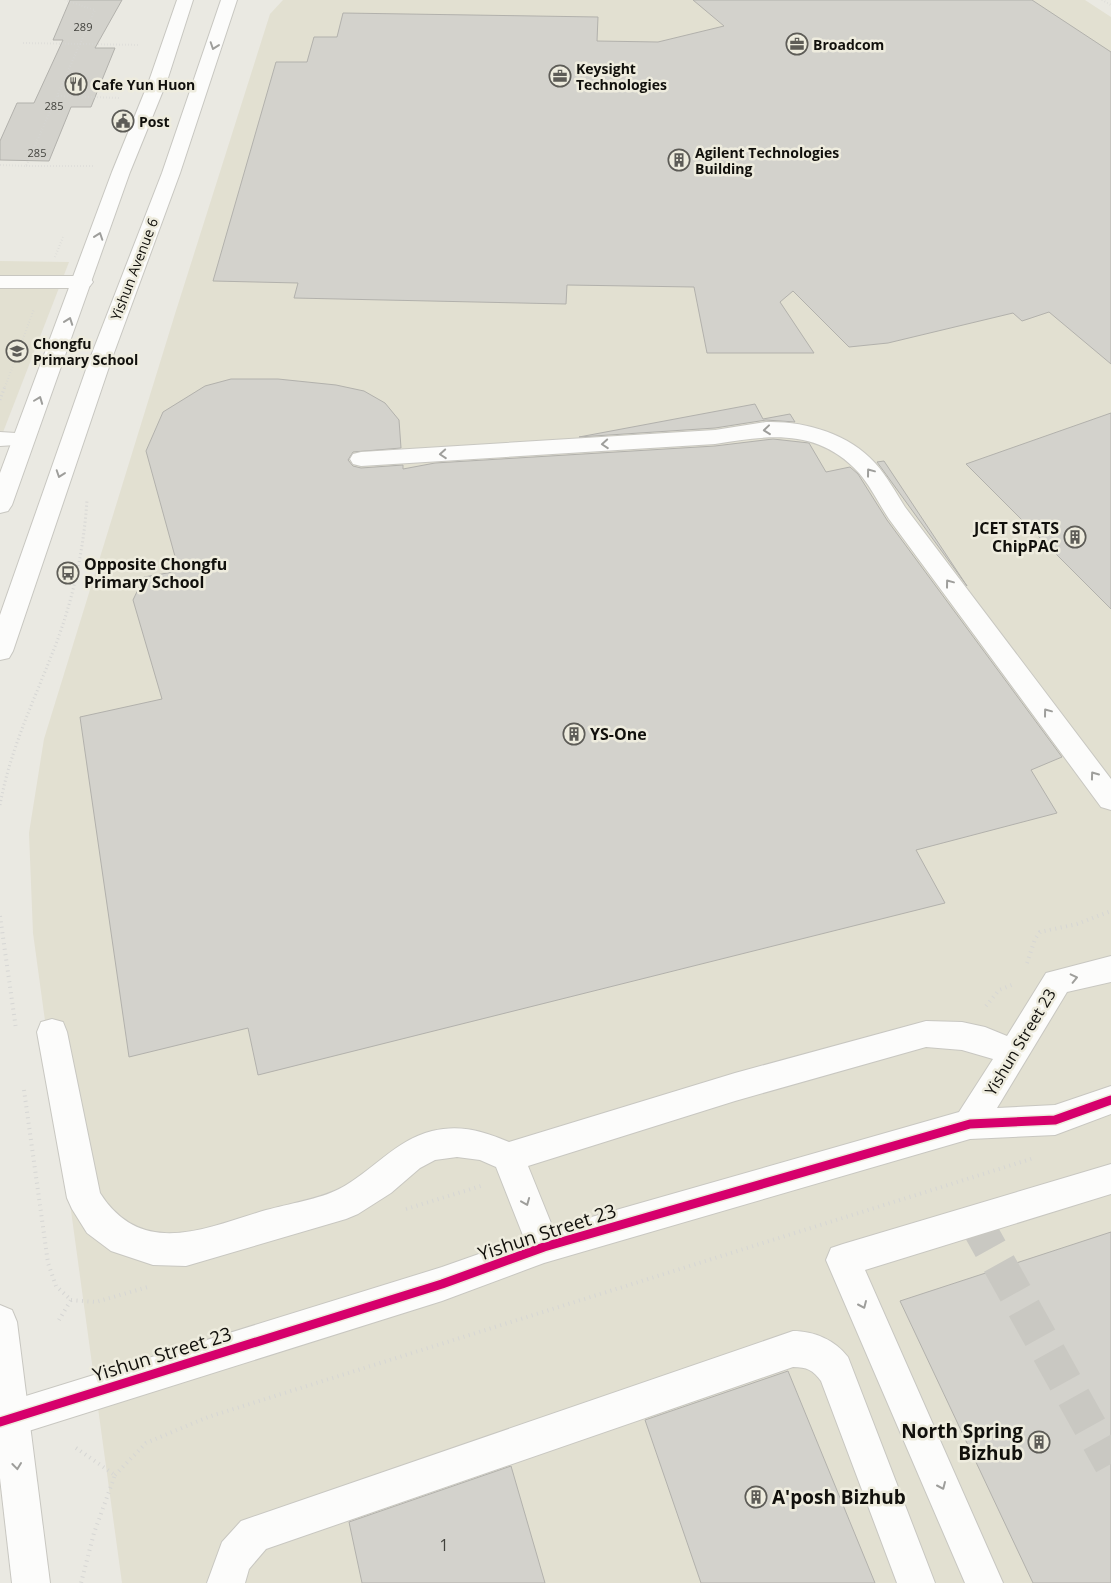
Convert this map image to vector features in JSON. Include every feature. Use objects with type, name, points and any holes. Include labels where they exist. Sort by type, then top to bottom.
[{"type":"main road","points":[[0,505],[83,282],[121,172],[158,81],[185,0]]},
{"type":"main road","name":"Yishun Avenue 6","points":[[0,651],[97,369],[171,173],[229,0]]},
{"type":"main road","points":[[0,282],[83,282]]},
{"type":"main road","points":[[361,459],[715,437],[773,429],[794,431],[830,441],[857,457],[868,470],[897,513],[1111,799]]},
{"type":"main road","points":[[0,439],[24,439]]},
{"type":"main road","name":"Yishun Street 23","points":[[970,1124],[1057,982],[1111,969]]},
{"type":"main road","points":[[52,1032],[84,1198],[99,1222],[123,1240],[153,1249],[186,1250],[346,1203],[380,1182],[408,1157],[431,1146],[457,1142],[483,1146],[508,1157],[735,1087],[926,1034],[962,1036],[985,1041],[1013,1054]]},
{"type":"main road","name":"Yishun Street 23","points":[[6,1420],[442,1284],[544,1247],[970,1124],[1055,1120],[1111,1100]]},
{"type":"main road","points":[[508,1157],[544,1247]]},
{"type":"main road","points":[[984,1583],[843,1260],[1111,1179]]},
{"type":"main road","points":[[0,1322],[6,1420],[31,1583]]},
{"type":"main road","points":[[226,1583],[230,1563],[239,1546],[254,1534],[793,1348],[804,1348],[823,1356],[835,1370],[916,1583]]},
{"type":"path","points":[[26,166],[95,10],[65,0]]},
{"type":"path","points":[[1102,0],[1111,5]]},
{"type":"path","points":[[23,42],[145,45]]},
{"type":"path","points":[[58,96],[123,98]]},
{"type":"path","points":[[0,165],[94,166]]},
{"type":"path","points":[[81,1583],[94,1533],[115,1475],[146,1443],[208,1417],[817,1224],[1045,1155]]},
{"type":"path","points":[[76,1448],[115,1475]]},
{"type":"shaded area","points":[[283,0],[1085,0],[1111,17],[1111,1583],[122,1583],[33,933],[29,833],[44,739],[270,14]]},
{"type":"shaded area","name":"Chongfu Primary School","points":[[0,261],[69,262],[0,440]]},
{"type":"building","points":[[70,0],[122,0],[95,48],[115,48],[91,107],[71,107],[49,161],[0,160],[0,141],[17,103],[34,103],[63,40],[53,40]]},
{"type":"building","name":"Agilent Technologies Building","points":[[693,0],[1032,0],[1111,52],[1111,364],[1049,312],[1022,321],[1013,313],[888,343],[849,347],[793,291],[780,302],[814,353],[707,353],[694,287],[567,285],[566,304],[294,298],[298,283],[213,281],[276,62],[307,62],[314,37],[337,37],[343,13],[598,17],[597,41],[658,42],[724,26]]},
{"type":"building","name":"YS-One","points":[[231,379],[278,379],[336,385],[364,391],[385,403],[399,420],[401,448],[353,452],[348,460],[353,466],[361,468],[403,465],[403,469],[435,463],[715,446],[773,439],[809,443],[826,472],[850,467],[858,474],[887,520],[1062,757],[1031,770],[1057,813],[916,850],[945,903],[258,1075],[248,1028],[129,1057],[80,717],[162,699],[133,600],[144,577],[179,571],[146,451],[163,412],[205,386]]},
{"type":"building","points":[[755,404],[763,419],[790,414],[795,422],[766,420],[715,428],[579,437]]},
{"type":"building","name":"JCET STATS ChipPAC","points":[[1111,413],[1111,609],[966,464]]},
{"type":"building","points":[[884,461],[967,586],[877,462]]},
{"type":"building","name":"North Spring Bizhub","points":[[1111,1232],[1111,1583],[1033,1583],[900,1301]]},
{"type":"building","name":"A'posh Bizhub","points":[[788,1371],[875,1583],[701,1583],[645,1420]]},
{"type":"building","points":[[511,1466],[545,1583],[362,1583],[349,1522]]},
{"type":"tunnel","points":[[974,1219],[1111,1464]]},
{"type":"cycle path","points":[[0,1422],[442,1284],[544,1247],[970,1124],[1055,1120],[1111,1100]]},
{"type":"place","name":"Broadcom","points":[[797,44]]},
{"type":"place","name":"Keysight Technologies","points":[[560,76]]},
{"type":"place","name":"Cafe Yun Huon","points":[[76,84]]},
{"type":"place","name":"Post","points":[[123,121]]},
{"type":"place","name":"Agilent Technologies Building","points":[[679,160]]},
{"type":"place","name":"Chongfu Primary School","points":[[17,351]]},
{"type":"place","name":"JCET STATS ChipPAC","points":[[1075,537]]},
{"type":"place","name":"Opposite Chongfu Primary School","points":[[68,573]]},
{"type":"place","name":"YS-One","points":[[574,734]]},
{"type":"place","name":"North Spring Bizhub","points":[[1039,1442]]},
{"type":"place","name":"A'posh Bizhub","points":[[756,1497]]}]
